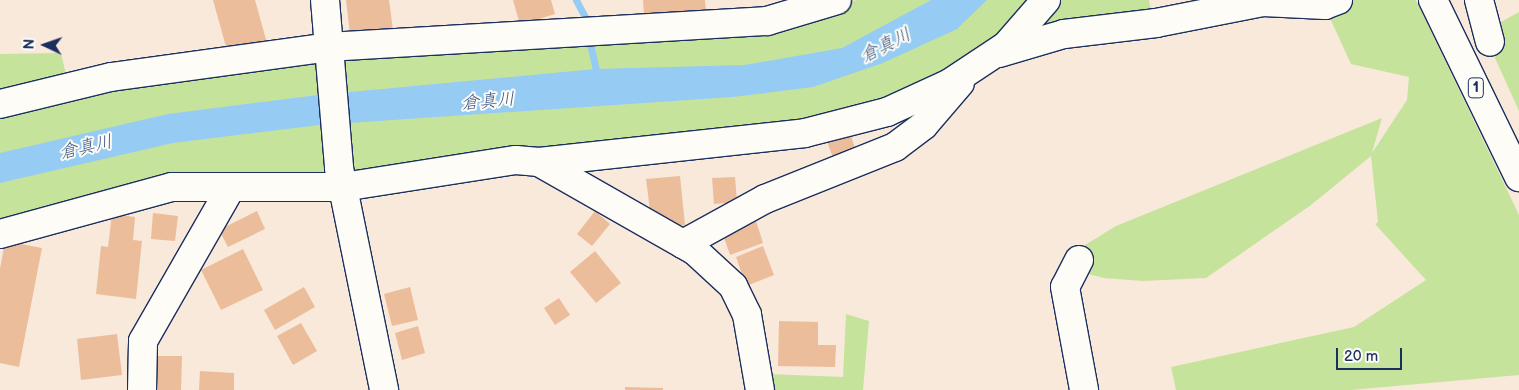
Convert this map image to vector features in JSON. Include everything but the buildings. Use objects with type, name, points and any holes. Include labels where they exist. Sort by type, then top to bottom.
[{"type":"main road","points":[[325,0],[341,178],[384,390]]},
{"type":"main road","points":[[0,104],[111,77],[329,51],[767,21],[837,0]]},
{"type":"main road","points":[[0,234],[172,187],[230,189],[516,160],[539,162],[805,134],[887,112],[950,83],[1006,46],[1046,0]]},
{"type":"main road","points":[[683,244],[765,199],[895,147],[924,125],[983,61],[1064,34],[1156,23],[1263,2],[1325,5],[1338,0]]},
{"type":"main road","name":"1","points":[[1433,0],[1519,177]]},
{"type":"main road","points":[[1479,0],[1490,42]]},
{"type":"main road","points":[[539,162],[683,244],[733,286],[747,315],[760,390]]},
{"type":"main road","points":[[142,390],[143,341],[230,189]]},
{"type":"main road","points":[[1079,260],[1065,287],[1084,390]]},
{"type":"green space","points":[[857,0],[1041,0],[1006,46],[907,102],[770,137],[354,175],[185,175],[0,234],[0,108],[187,70],[767,21]]},
{"type":"green space","points":[[1055,0],[1149,0],[1151,11],[1021,41]]},
{"type":"green space","points":[[1336,0],[1416,0],[1519,215],[1519,375],[1351,390],[1176,390],[1171,367],[1354,327],[1426,280],[1375,224],[1378,222],[1371,156],[1311,205],[1206,278],[1143,281],[1104,278],[1068,269],[1077,250],[1116,226],[1382,118],[1372,153],[1407,100],[1409,77],[1351,64],[1329,16]]},
{"type":"green space","points":[[1519,12],[1519,111],[1495,58],[1501,22]]},
{"type":"green space","points":[[61,53],[69,88],[0,99],[0,54]]},
{"type":"green space","points":[[846,314],[869,321],[863,390],[770,390],[768,374],[843,377]]},
{"type":"water","name":"倉真川","points":[[931,0],[987,0],[957,29],[883,63],[813,87],[733,97],[320,125],[173,143],[0,183],[0,153],[168,114],[318,95],[595,69],[744,65],[842,48]]},
{"type":"waterway","points":[[576,0],[586,19]]},
{"type":"waterway","points":[[590,44],[598,78]]}]
